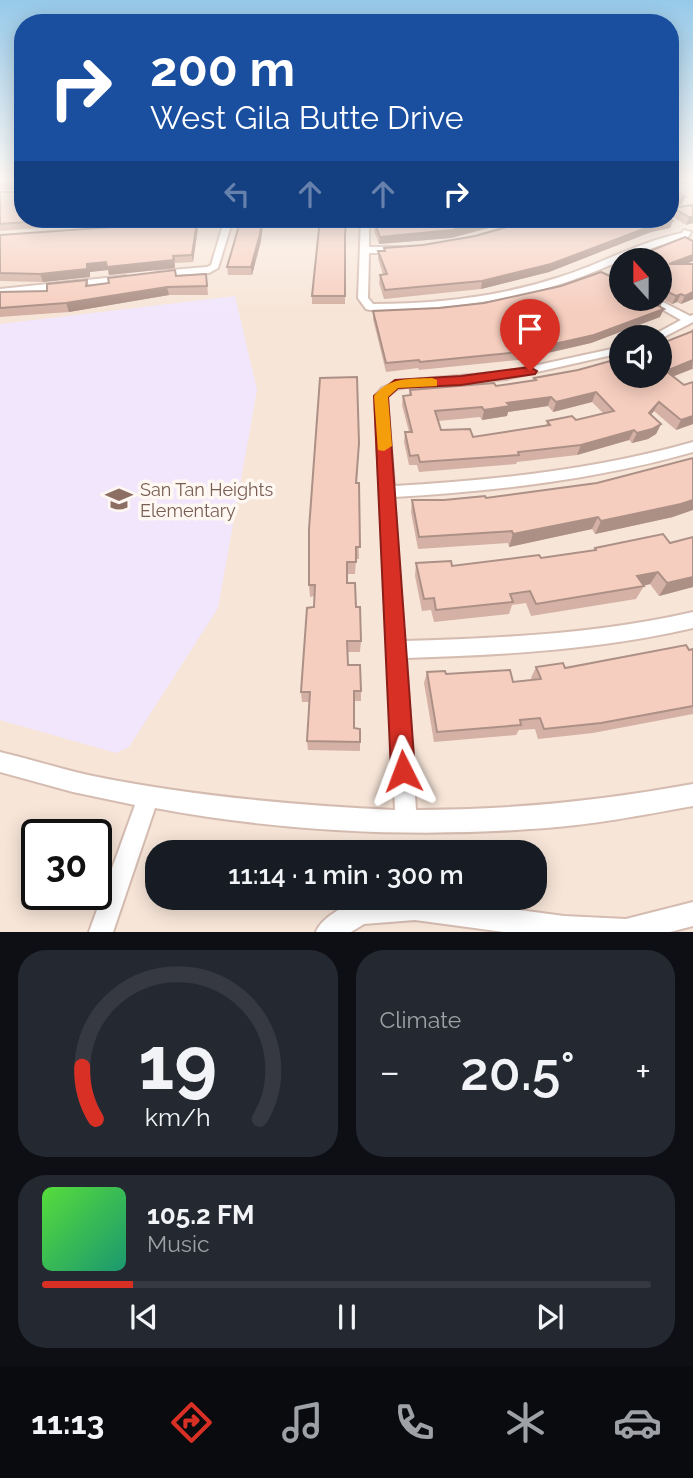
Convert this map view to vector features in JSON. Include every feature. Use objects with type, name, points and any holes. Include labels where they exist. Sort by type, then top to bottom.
[{"type":"street","points":[[364,228],[363,298],[370,307],[449,304],[542,288],[597,272],[656,242],[685,235],[687,232],[679,227]]},
{"type":"street","points":[[151,275],[209,270],[215,266],[226,228]]},
{"type":"street","points":[[363,250],[408,250]]},
{"type":"street","points":[[0,292],[138,277]]},
{"type":"street","points":[[672,310],[691,319]]},
{"type":"street","points":[[672,328],[691,319]]},
{"type":"street","points":[[406,820],[381,396],[387,388],[395,384],[454,381],[530,371],[609,353]]},
{"type":"street","points":[[387,492],[502,485],[557,478],[693,447]]},
{"type":"street","points":[[396,650],[540,645],[649,632],[693,620]]},
{"type":"street","points":[[0,761],[96,787],[250,810],[358,820],[516,819],[648,806],[693,796]]},
{"type":"street","points":[[101,932],[149,795]]},
{"type":"street","points":[[328,932],[361,912],[415,908],[564,929],[626,931],[693,914]]},
{"type":"shaded area","points":[[0,224],[14,224],[14,228],[679,228],[679,224],[693,224],[693,932],[0,932]]},
{"type":"shaded area","name":"San Tan Heights Elementary","points":[[235,296],[257,390],[218,608],[129,747],[116,753],[0,720],[0,324]]},
{"type":"building","points":[[98,228],[196,228],[192,255],[173,256],[174,260],[107,267],[106,262],[87,264],[87,269],[40,274],[0,273],[0,235]]},
{"type":"building","points":[[238,228],[261,228],[251,267],[227,267]]},
{"type":"building","points":[[319,228],[345,228],[345,296],[312,296]]},
{"type":"building","points":[[377,228],[460,228],[452,230],[380,237]]},
{"type":"building","points":[[503,228],[646,228],[551,264],[482,281],[385,290],[380,275],[387,274],[378,251],[475,236]]},
{"type":"building","points":[[685,237],[693,241],[693,255],[672,263],[672,248],[658,248]]},
{"type":"building","points":[[672,264],[693,264],[693,292],[676,296],[672,294]]},
{"type":"building","points":[[175,270],[176,276],[206,274],[207,286],[167,287],[66,303],[0,308],[0,292],[47,291],[47,284],[87,280],[86,286],[109,283],[108,278]]},
{"type":"building","points":[[601,272],[609,276],[609,312],[656,312],[621,325],[609,325],[609,329],[594,335],[519,352],[386,363],[373,311],[484,303],[561,286]]},
{"type":"building","points":[[693,331],[693,360],[672,369],[672,339]]},
{"type":"building","points":[[609,361],[609,388],[672,388],[672,376],[684,385],[693,382],[693,416],[681,420],[659,402],[649,413],[661,424],[637,433],[634,430],[581,445],[518,452],[519,455],[420,462],[418,455],[410,456],[405,432],[412,432],[403,396],[411,395],[410,390],[494,383],[496,386]],"holes":[[[596,392],[614,411],[576,420],[572,416],[547,421],[550,425],[473,437],[470,429],[441,430],[435,411],[482,407],[484,410],[510,406],[507,403],[551,397],[556,402]]]},
{"type":"building","points":[[357,377],[359,443],[356,483],[359,483],[360,547],[356,547],[356,562],[347,562],[347,583],[355,583],[356,607],[360,607],[361,641],[347,641],[348,665],[360,665],[361,691],[354,691],[354,728],[360,729],[360,742],[307,741],[310,692],[301,692],[307,608],[314,607],[315,585],[309,585],[309,529],[320,378]]},
{"type":"building","points":[[693,458],[693,500],[681,504],[601,521],[598,517],[513,534],[512,531],[419,537],[412,500],[486,498],[597,483]]},
{"type":"building","points":[[663,534],[670,543],[693,537],[693,577],[667,583],[658,572],[637,576],[644,586],[536,604],[530,591],[510,594],[513,602],[436,610],[434,598],[424,599],[416,563],[451,561],[452,566],[539,555],[541,558],[596,550],[595,548]]},
{"type":"building","points":[[686,645],[689,650],[693,649],[693,706],[601,723],[544,729],[540,718],[520,720],[521,725],[437,732],[427,672],[445,671],[446,674],[510,670],[513,682],[541,679],[536,667],[563,663],[565,668]]},
{"type":"slow traffic","points":[[384,446],[381,396],[387,388],[395,384],[432,383]]},
{"type":"place","name":"San Tan Heights Elementary","points":[[119,499]]},
{"type":"route","points":[[403,771],[381,396],[387,388],[395,384],[441,382],[530,371]]}]
